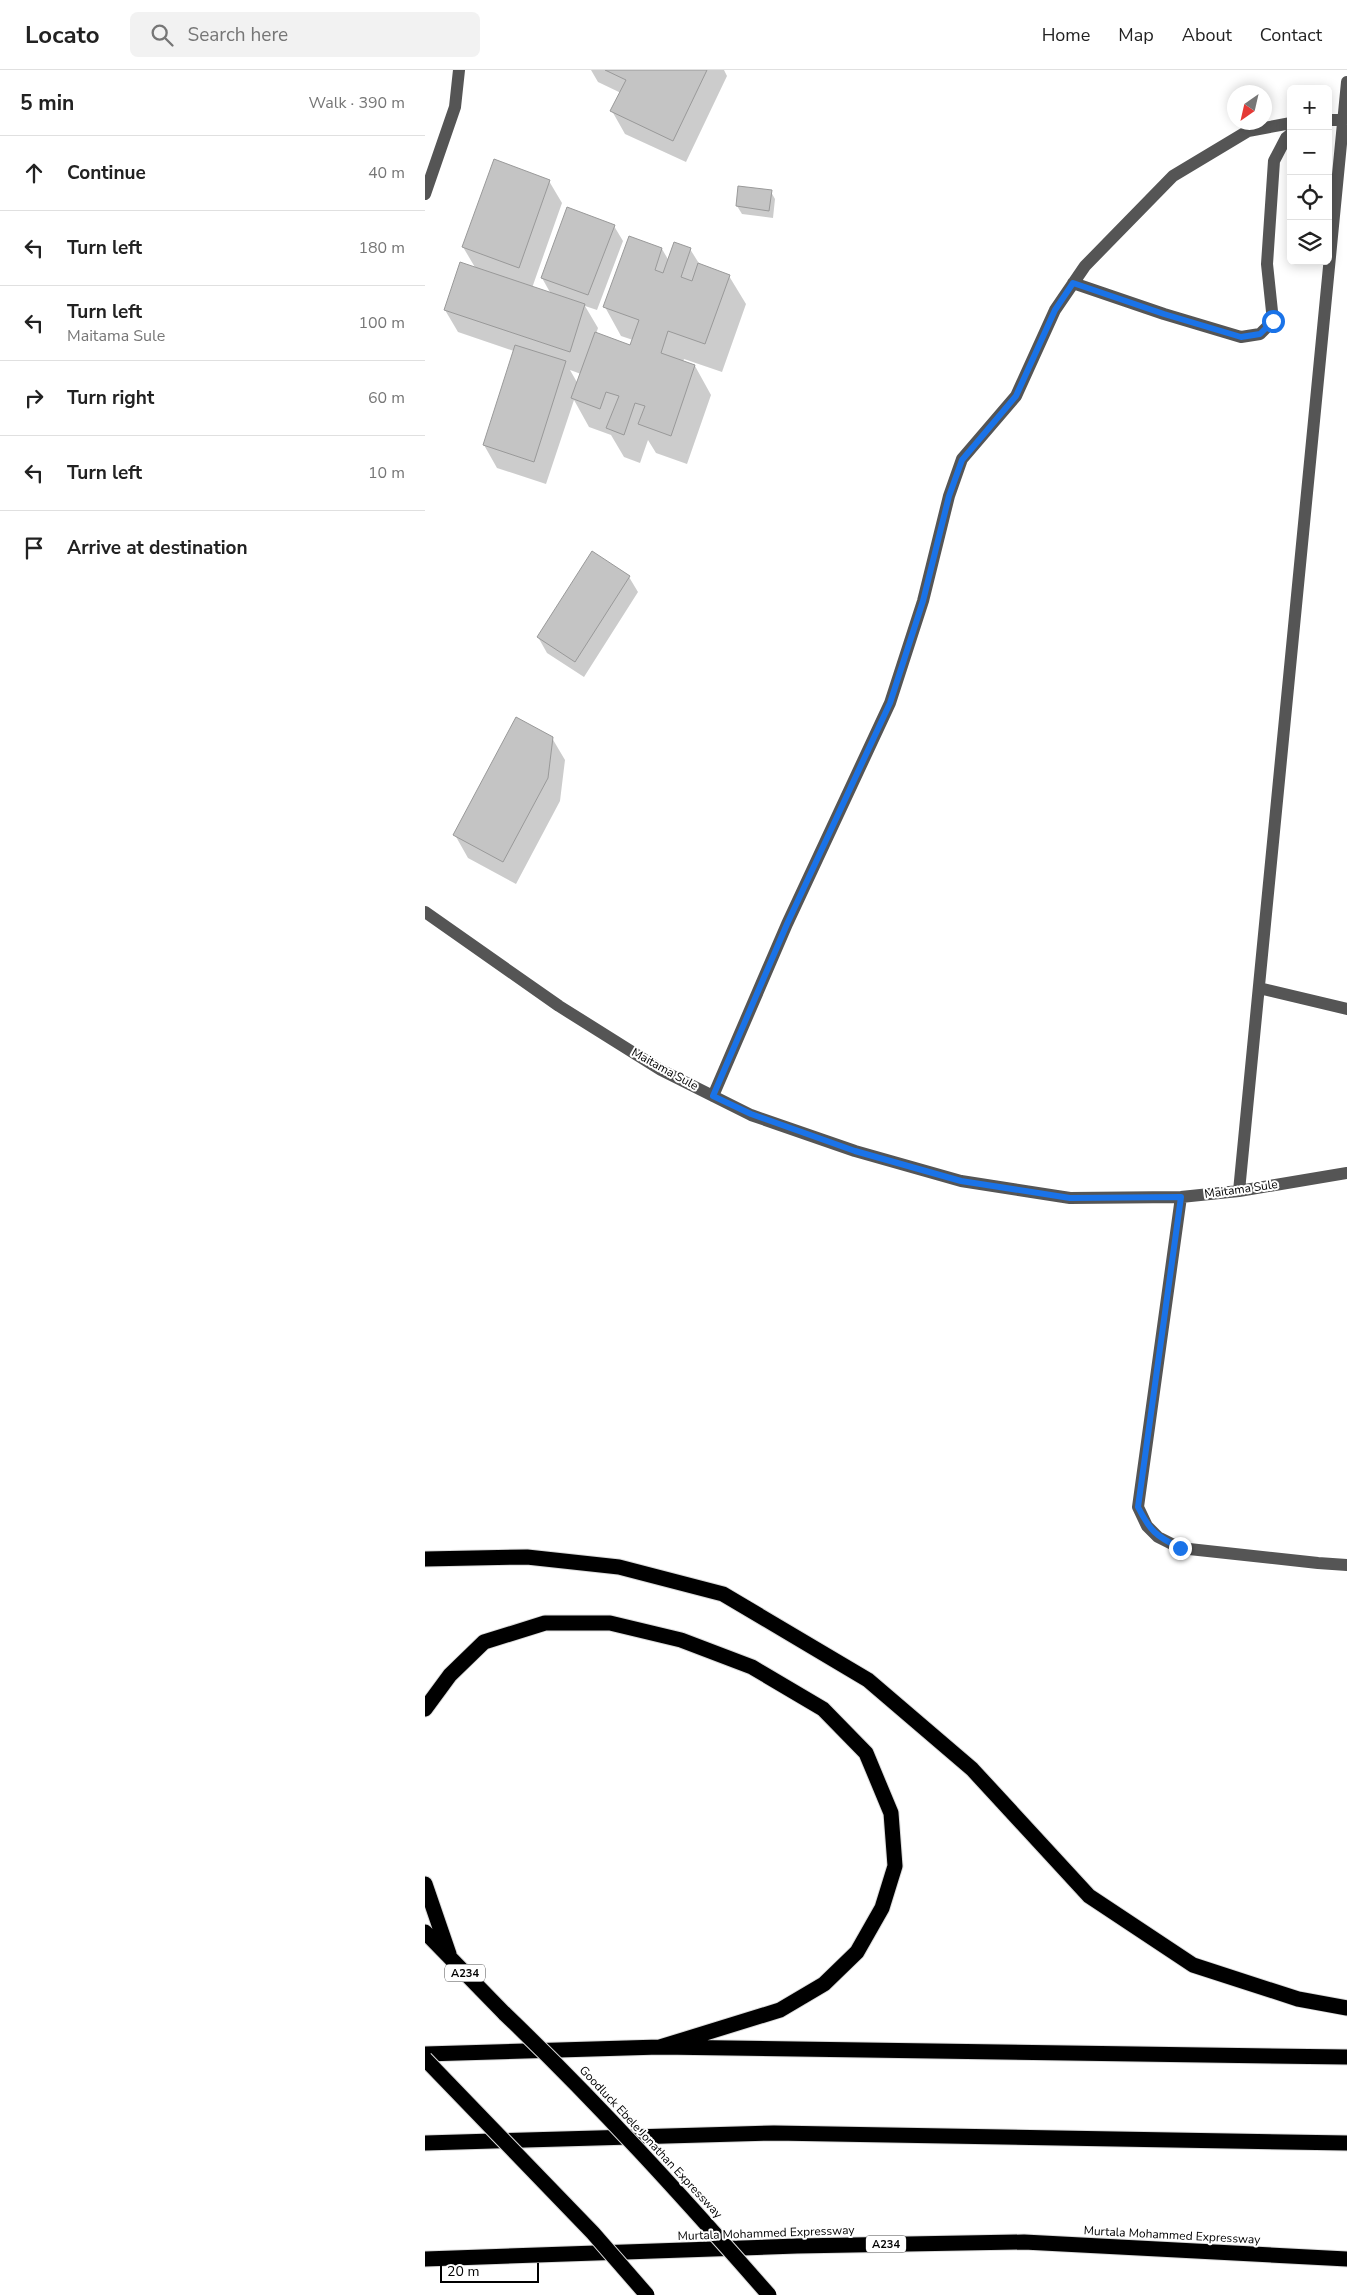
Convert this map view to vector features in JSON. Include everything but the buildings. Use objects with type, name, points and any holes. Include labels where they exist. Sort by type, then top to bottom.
[{"type":"highway","points":[[425,1560],[527,1558],[619,1567],[723,1594],[868,1680],[973,1769],[1089,1896],[1193,1965],[1298,1999],[1347,2008]]},
{"type":"highway","points":[[425,1709],[450,1675],[484,1642],[545,1623],[610,1623],[681,1640],[752,1668],[823,1709],[867,1753],[891,1813],[895,1866],[882,1908],[857,1952],[824,1984],[780,2010],[660,2047]]},
{"type":"highway","points":[[425,1884],[450,1958]]},
{"type":"highway","name":"A234","points":[[425,1932],[450,1958]]},
{"type":"highway","name":"Goodluck Ebele Jonathan Expressway","points":[[450,1958],[505,2014],[565,2070],[769,2295]]},
{"type":"highway","points":[[425,2054],[660,2047],[1347,2057]]},
{"type":"highway","points":[[425,2059],[593,2233],[647,2295]]},
{"type":"highway","points":[[425,2142],[774,2133],[1347,2143]]},
{"type":"highway","name":"Murtala Mohammed Expressway","points":[[425,2258],[787,2246],[1024,2242],[1347,2259]]},
{"type":"street","points":[[425,194],[455,108],[459,70]]},
{"type":"street","points":[[1239,1191],[1347,82]]},
{"type":"street","points":[[1332,120],[1343,120]]},
{"type":"street","points":[[713,1096],[787,924],[890,703],[923,601],[949,496],[962,460],[1016,396],[1055,310],[1085,266],[1173,176],[1248,131],[1287,124]]},
{"type":"street","points":[[1073,283],[1164,314],[1241,337],[1260,334],[1273,321],[1267,264],[1274,161],[1287,137]]},
{"type":"street","name":"Maitama Sule","points":[[425,912],[559,1006],[661,1070],[751,1114],[855,1151],[961,1181],[1070,1198],[1181,1197],[1239,1191],[1347,1173]]},
{"type":"street","points":[[1259,988],[1347,1009]]},
{"type":"street","points":[[1181,1197],[1138,1507],[1147,1526],[1158,1537],[1180,1548],[1318,1564],[1347,1564]]},
{"type":"route","points":[[1180,1548],[1158,1537],[1147,1526],[1138,1507],[1181,1197],[1070,1198],[961,1181],[855,1151],[751,1114],[713,1096],[787,924],[890,703],[923,601],[949,496],[962,460],[1016,396],[1055,310],[1073,283],[1164,314],[1241,337],[1260,334],[1273,321]]}]
